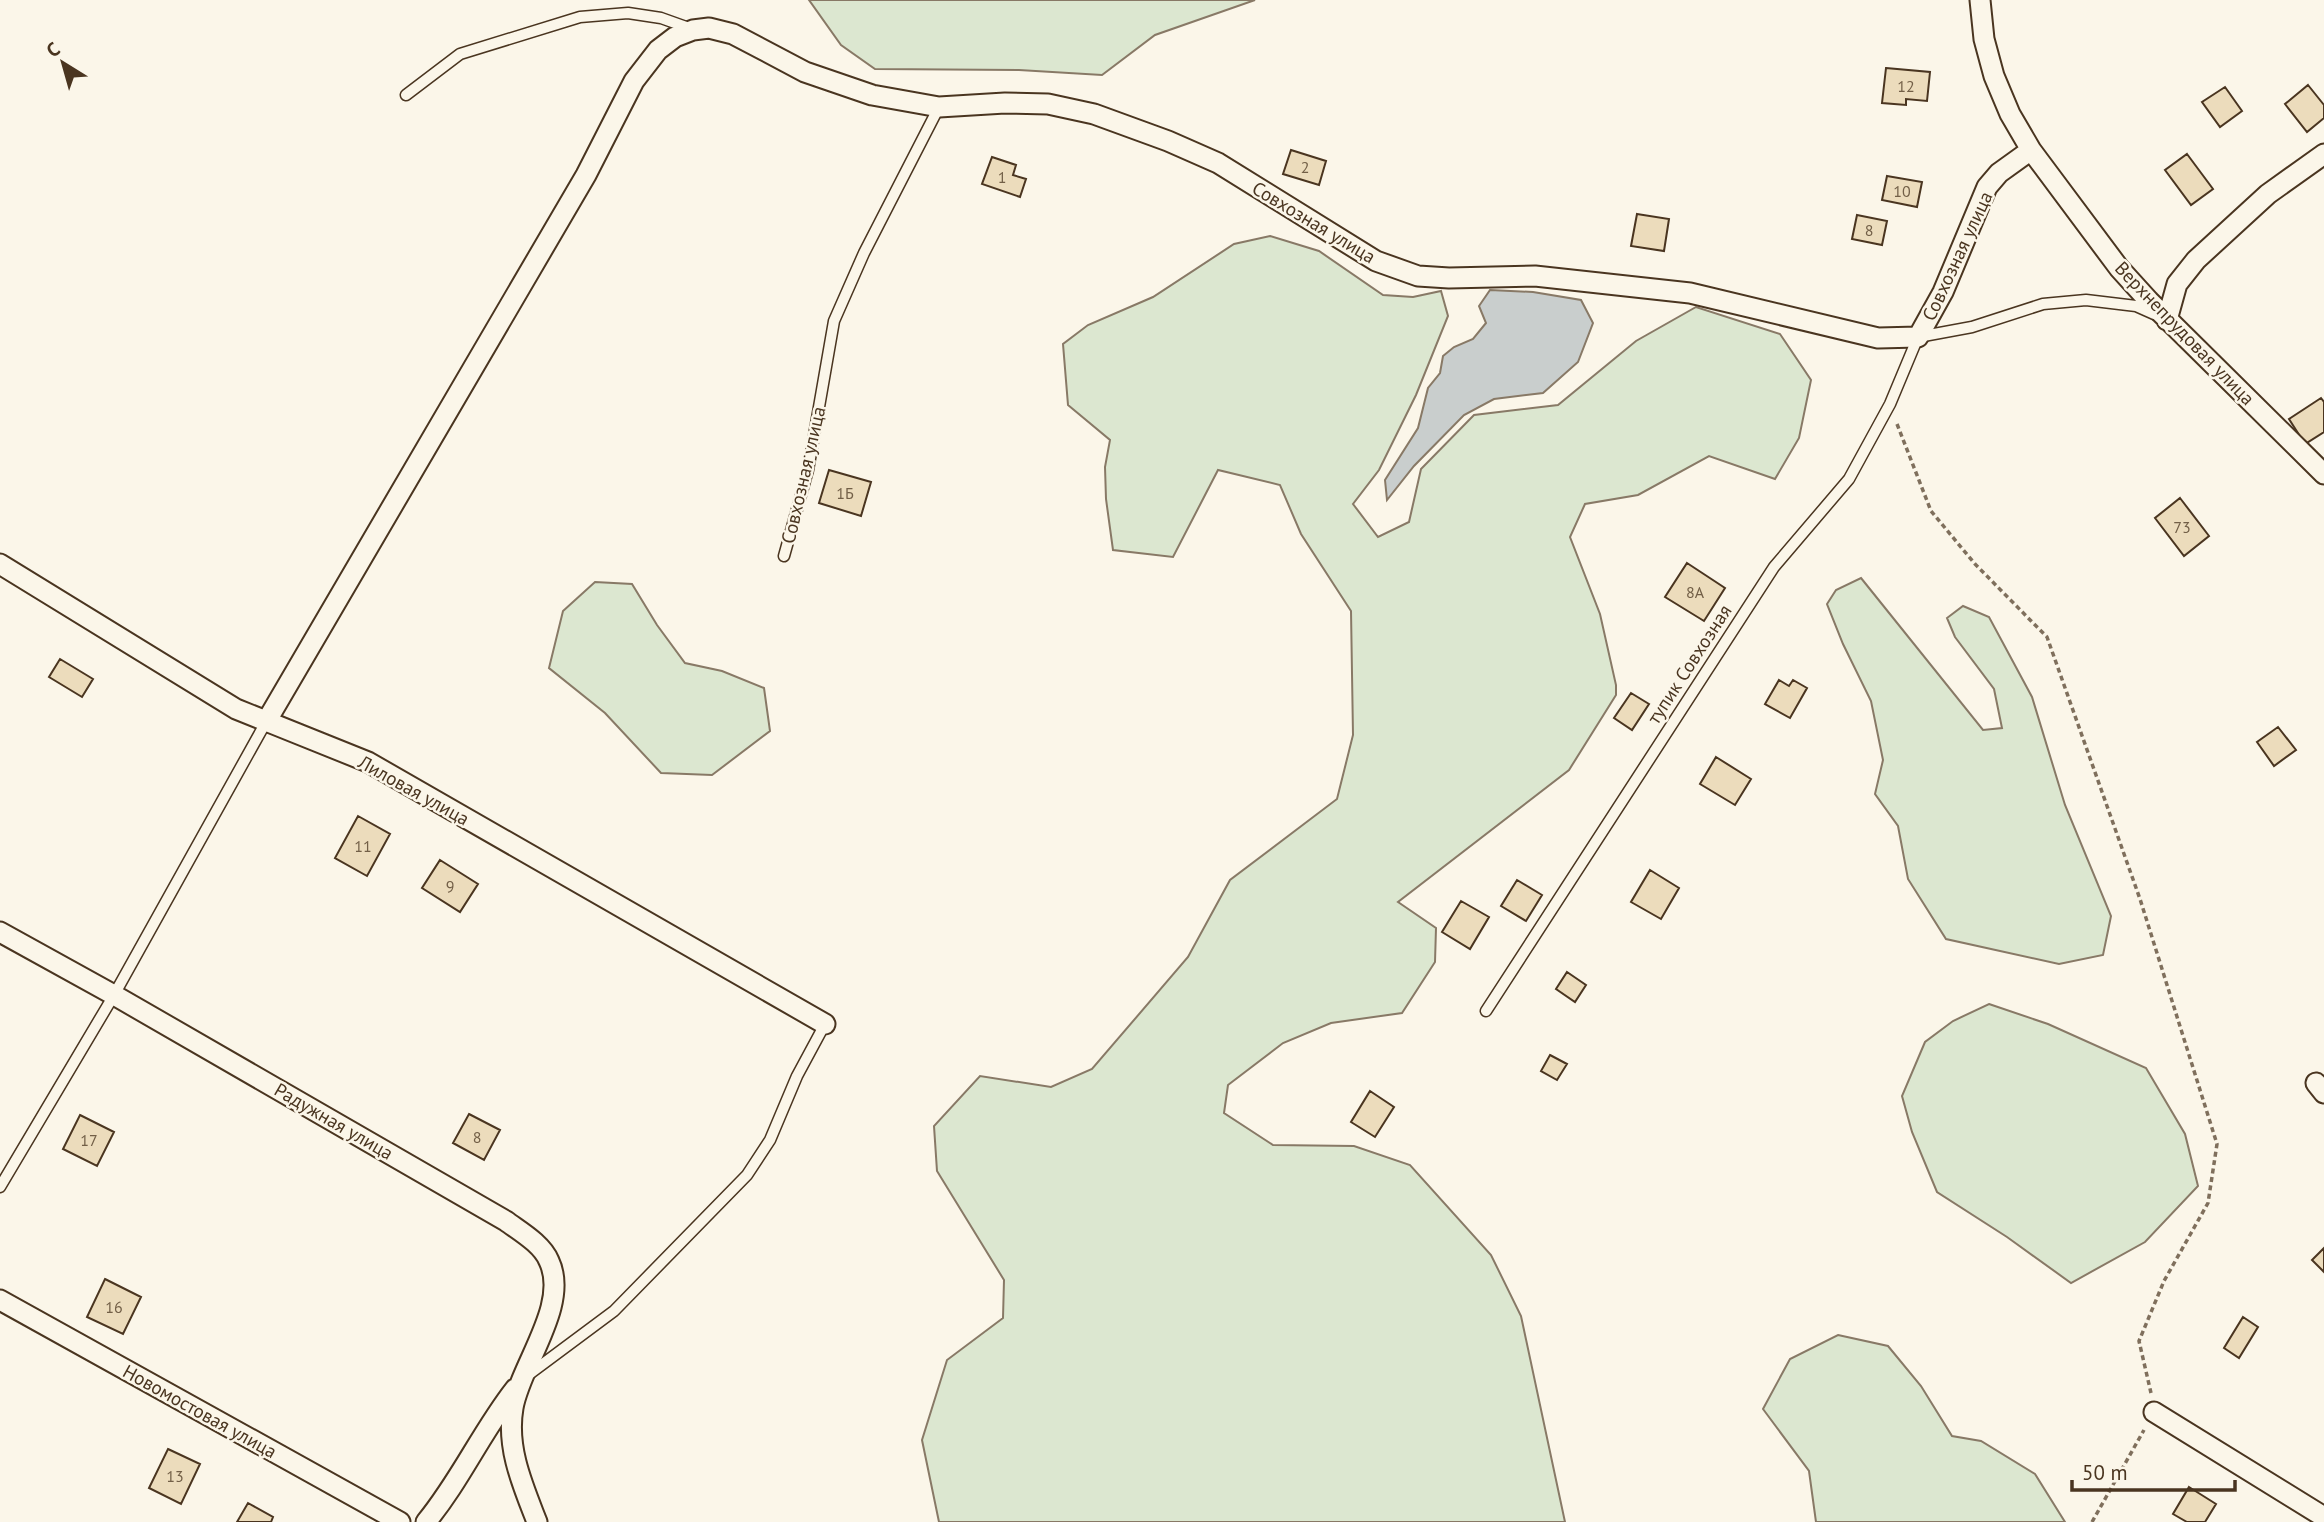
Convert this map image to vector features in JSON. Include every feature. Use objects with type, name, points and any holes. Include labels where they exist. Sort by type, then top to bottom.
[{"type":"street","points":[[1980,0],[1984,39],[1994,76],[2010,114],[2031,150]]},
{"type":"street","points":[[266,722],[586,175],[634,81],[658,50],[675,37],[693,30],[709,28],[733,34],[805,72],[872,95],[939,107]]},
{"type":"street","name":"Совхозная улица","points":[[939,107],[1005,103],[1048,104],[1094,114],[1218,163],[1376,261],[1418,276],[1535,276],[1677,292],[1878,338],[1918,337],[1943,292],[1987,187],[1999,173],[2031,150]]},
{"type":"street","name":"Верхнепрудовая улица","points":[[2031,150],[2119,268],[2167,320],[2323,469]]},
{"type":"street","points":[[2167,320],[2178,285],[2196,260],[2268,194],[2324,154]]},
{"type":"street","name":"Лиловая улица","points":[[0,564],[236,709],[368,762],[825,1024]]},
{"type":"street","name":"Радужная улица","points":[[0,932],[506,1221],[540,1247],[550,1261],[554,1282],[549,1319],[522,1380]]},
{"type":"street","name":"Новомостовая улица","points":[[0,1300],[400,1522]]},
{"type":"street","points":[[426,1522],[438,1508],[496,1413],[522,1380]]},
{"type":"street","points":[[522,1380],[513,1408],[512,1438],[519,1475],[537,1522]]},
{"type":"street","points":[[2154,1412],[2324,1517]]},
{"type":"lane","points":[[406,95],[460,54],[580,17],[628,13],[660,18],[693,30]]},
{"type":"lane","name":"Совхозная улица","points":[[783,556],[808,470],[834,321],[864,253],[939,107]]},
{"type":"lane","points":[[1918,337],[1972,327],[2043,304],[2086,300],[2136,306],[2167,320]]},
{"type":"lane","name":"тупик Совхозная","points":[[1486,1012],[1774,567],[1849,480],[1890,404],[1918,337]]},
{"type":"lane","points":[[0,1187],[114,995],[266,722]]},
{"type":"lane","points":[[522,1380],[614,1311],[747,1175],[770,1140],[797,1076],[825,1024]]},
{"type":"path","points":[[1890,404],[1931,511],[1975,564],[2047,637],[2140,899],[2217,1144],[2208,1203],[2164,1281],[2139,1341],[2154,1412],[2092,1522]]},
{"type":"green space","points":[[809,0],[1255,0],[1155,35],[1102,75],[1019,70],[875,69],[841,45]]},
{"type":"green space","points":[[1270,236],[1319,251],[1383,295],[1413,297],[1441,291],[1448,316],[1416,395],[1379,470],[1353,504],[1378,537],[1409,522],[1421,469],[1474,415],[1558,405],[1636,341],[1696,307],[1780,334],[1811,380],[1799,438],[1775,479],[1709,456],[1638,495],[1585,504],[1570,537],[1600,614],[1616,695],[1569,770],[1398,902],[1436,928],[1435,962],[1402,1013],[1331,1023],[1283,1043],[1228,1085],[1224,1113],[1273,1145],[1354,1146],[1410,1165],[1491,1255],[1521,1316],[1565,1522],[939,1522],[922,1440],[947,1360],[1003,1318],[1004,1280],[937,1171],[934,1126],[980,1076],[1051,1087],[1092,1069],[1188,957],[1230,880],[1337,799],[1353,735],[1351,611],[1301,534],[1280,485],[1218,470],[1173,557],[1113,550],[1105,467],[1110,440],[1068,405],[1063,344],[1088,325],[1153,297],[1234,244]]},
{"type":"green space","points":[[1861,578],[1983,730],[2002,728],[1994,689],[1955,637],[1947,618],[1963,606],[1989,617],[2032,697],[2065,805],[2111,916],[2103,955],[2059,964],[1946,939],[1908,879],[1898,826],[1875,794],[1883,760],[1871,701],[1827,604],[1836,590]]},
{"type":"green space","points":[[595,582],[632,584],[685,663],[722,671],[764,688],[770,731],[712,775],[661,773],[605,713],[549,668],[563,611]]},
{"type":"green space","points":[[1989,1004],[2048,1024],[2146,1068],[2185,1134],[2198,1186],[2145,1242],[2071,1283],[1937,1192],[1912,1132],[1902,1096],[1925,1042],[1953,1021]]},
{"type":"green space","points":[[1838,1335],[1888,1346],[1921,1386],[1952,1436],[1981,1441],[2035,1474],[2065,1522],[1816,1522],[1809,1471],[1763,1409],[1790,1359]]},
{"type":"shaded area","points":[[1490,290],[1533,292],[1581,300],[1593,323],[1578,362],[1543,393],[1494,399],[1464,415],[1414,466],[1387,500],[1385,480],[1418,428],[1428,388],[1440,373],[1443,356],[1454,347],[1473,339],[1486,323],[1479,306]]},
{"type":"building","points":[[1886,68],[1930,72],[1927,101],[1906,99],[1906,105],[1882,103]]},
{"type":"building","points":[[2308,85],[2324,105],[2324,118],[2307,132],[2285,104]]},
{"type":"building","points":[[2225,87],[2242,111],[2220,127],[2202,102]]},
{"type":"building","points":[[1291,150],[1326,161],[1319,185],[1283,174]]},
{"type":"building","points":[[2187,154],[2213,189],[2191,205],[2165,170]]},
{"type":"building","points":[[992,157],[1016,165],[1013,175],[1026,179],[1020,197],[982,184]]},
{"type":"building","points":[[1887,176],[1922,182],[1917,207],[1882,200]]},
{"type":"building","points":[[1637,214],[1669,219],[1664,251],[1631,246]]},
{"type":"building","points":[[1857,215],[1887,221],[1882,245],[1852,239]]},
{"type":"building","points":[[2321,398],[2324,402],[2324,432],[2305,444],[2289,419]]},
{"type":"building","points":[[829,470],[871,482],[861,516],[819,503]]},
{"type":"building","points":[[2180,498],[2209,536],[2184,556],[2155,518]]},
{"type":"building","points":[[1687,563],[1725,588],[1704,621],[1665,597]]},
{"type":"building","points":[[60,659],[93,679],[82,697],[49,677]]},
{"type":"building","points":[[1779,680],[1789,686],[1793,680],[1807,688],[1790,718],[1765,704]]},
{"type":"building","points":[[1631,693],[1649,704],[1632,730],[1614,718]]},
{"type":"building","points":[[2278,727],[2296,750],[2274,766],[2257,742]]},
{"type":"building","points":[[1716,757],[1751,779],[1735,805],[1700,784]]},
{"type":"building","points":[[358,816],[390,834],[367,876],[335,858]]},
{"type":"building","points":[[440,860],[478,884],[460,912],[422,888]]},
{"type":"building","points":[[1650,870],[1679,888],[1661,919],[1631,902]]},
{"type":"building","points":[[1517,880],[1542,895],[1526,921],[1501,906]]},
{"type":"building","points":[[1461,901],[1489,917],[1470,949],[1442,932]]},
{"type":"building","points":[[1567,972],[1586,985],[1575,1002],[1556,989]]},
{"type":"building","points":[[1550,1055],[1567,1064],[1557,1080],[1541,1071]]},
{"type":"building","points":[[1370,1091],[1394,1107],[1375,1137],[1351,1122]]},
{"type":"building","points":[[469,1114],[500,1130],[484,1160],[453,1143]]},
{"type":"building","points":[[80,1115],[114,1132],[97,1166],[63,1149]]},
{"type":"building","points":[[2324,1248],[2324,1272],[2312,1260]]},
{"type":"building","points":[[105,1279],[141,1297],[123,1334],[87,1317]]},
{"type":"building","points":[[2243,1317],[2258,1327],[2239,1358],[2224,1348]]},
{"type":"building","points":[[168,1449],[200,1464],[181,1504],[149,1488]]},
{"type":"building","points":[[2189,1487],[2216,1504],[2205,1522],[2187,1522],[2173,1514]]},
{"type":"building","points":[[248,1503],[273,1517],[271,1522],[237,1522]]}]
